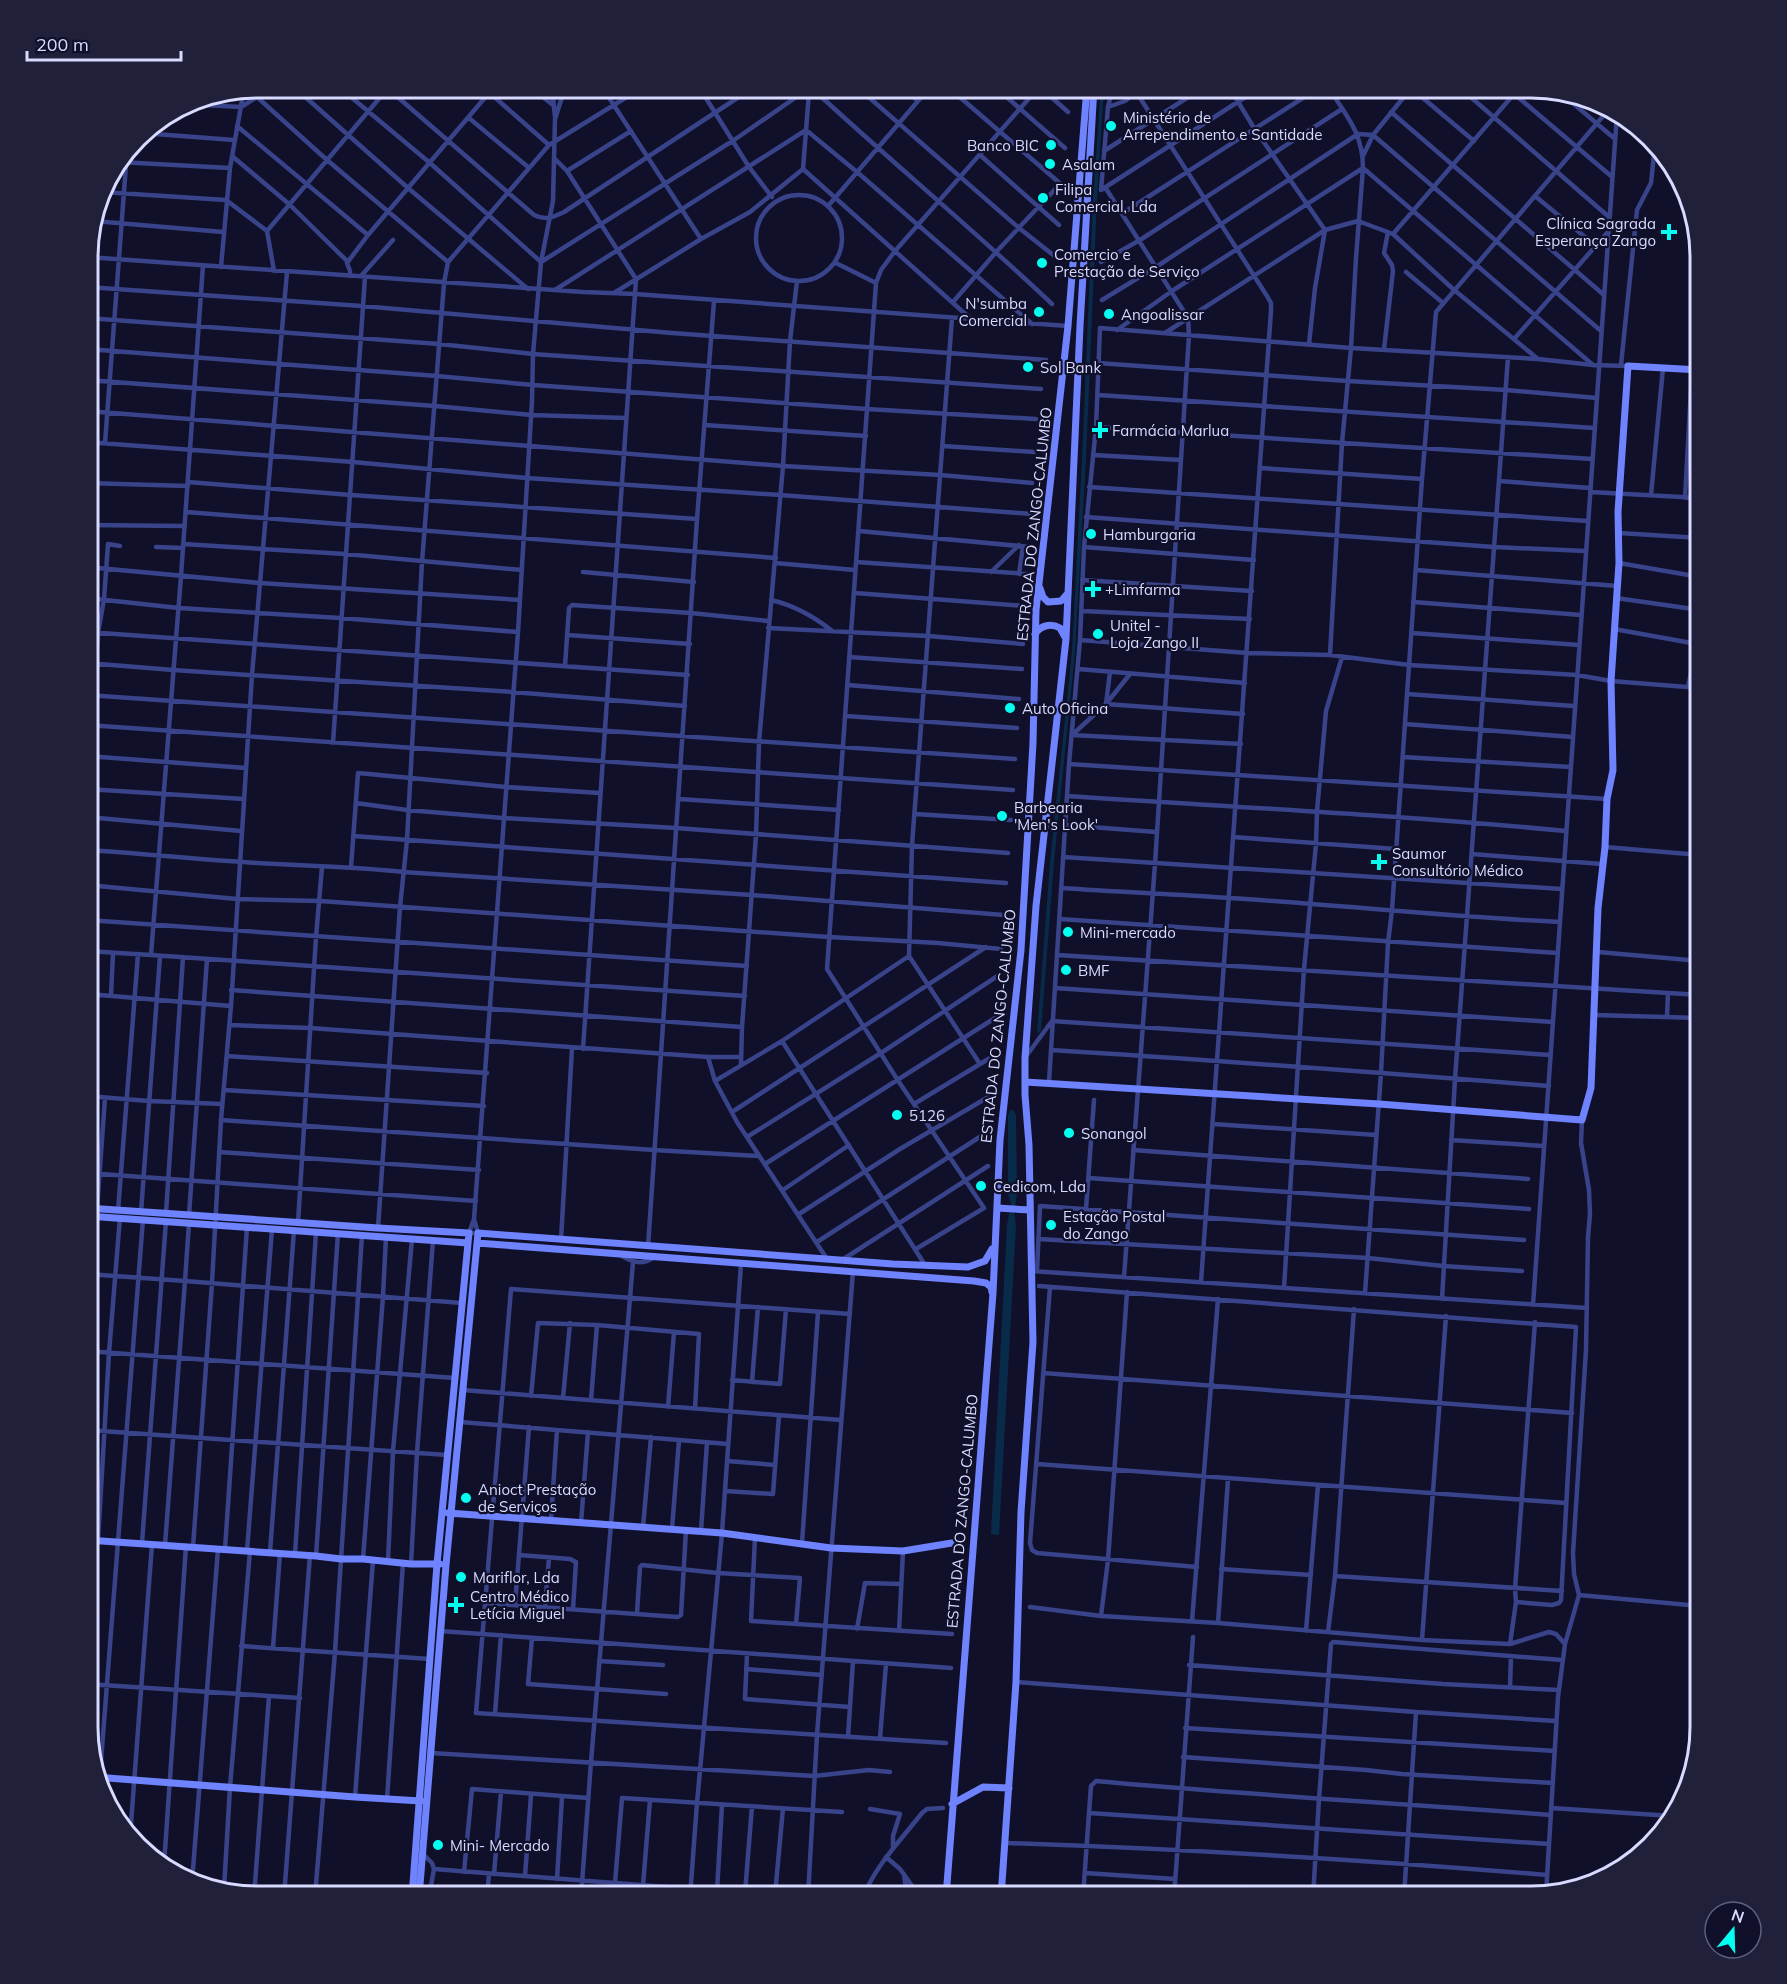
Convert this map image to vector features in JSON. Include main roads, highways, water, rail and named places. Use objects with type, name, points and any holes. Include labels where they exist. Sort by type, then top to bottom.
[{"type":"water","points":[[1100,98],[1103,98],[1075,652],[1054,862],[1041,1031],[1037,1034],[1050,862],[1072,652],[1093,199]]},
{"type":"water","points":[[1010,1110],[1013,1110],[1016,1115],[1017,1194],[1014,1213],[1016,1225],[999,1535],[991,1534],[1007,1225],[1011,1204],[1008,1194],[1008,1115]]},
{"type":"place","name":"Ministério de Arrependimento e Santidade","points":[[1111,126]]},
{"type":"place","name":"Banco BIC","points":[[1051,145]]},
{"type":"place","name":"Asalam","points":[[1050,164]]},
{"type":"place","name":"Filipa Comercial, Lda","points":[[1043,198]]},
{"type":"place","name":"Clínica Sagrada Esperança Zango","points":[[1669,232]]},
{"type":"place","name":"Comercio e Prestação de Serviço","points":[[1042,263]]},
{"type":"place","name":"N'sumba Comercial","points":[[1039,312]]},
{"type":"place","name":"Angoalissar","points":[[1109,314]]},
{"type":"place","name":"Sol Bank","points":[[1028,367]]},
{"type":"place","name":"Farmácia Marlua","points":[[1100,430]]},
{"type":"place","name":"Hamburgaria","points":[[1091,534]]},
{"type":"place","name":"+Limfarma","points":[[1093,589]]},
{"type":"place","name":"Unitel - Loja Zango II","points":[[1098,634]]},
{"type":"place","name":"Auto Oficina","points":[[1010,708]]},
{"type":"place","name":"Barbearia 'Men's Look'","points":[[1002,816]]},
{"type":"place","name":"Saumor Consultório Médico","points":[[1379,862]]},
{"type":"place","name":"Mini-mercado","points":[[1068,932]]},
{"type":"place","name":"BMF","points":[[1066,970]]},
{"type":"place","name":"5126","points":[[897,1115]]},
{"type":"place","name":"Sonangol","points":[[1069,1133]]},
{"type":"place","name":"Cedicom, Lda","points":[[981,1186]]},
{"type":"place","name":"Estação Postal do Zango","points":[[1051,1225]]},
{"type":"place","name":"Anioct Prestação de Serviços","points":[[466,1498]]},
{"type":"place","name":"Mariflor, Lda","points":[[461,1577]]},
{"type":"place","name":"Centro Médico Letícia Miguel","points":[[456,1605]]},
{"type":"place","name":"Mini- Mercado","points":[[438,1845]]}]
